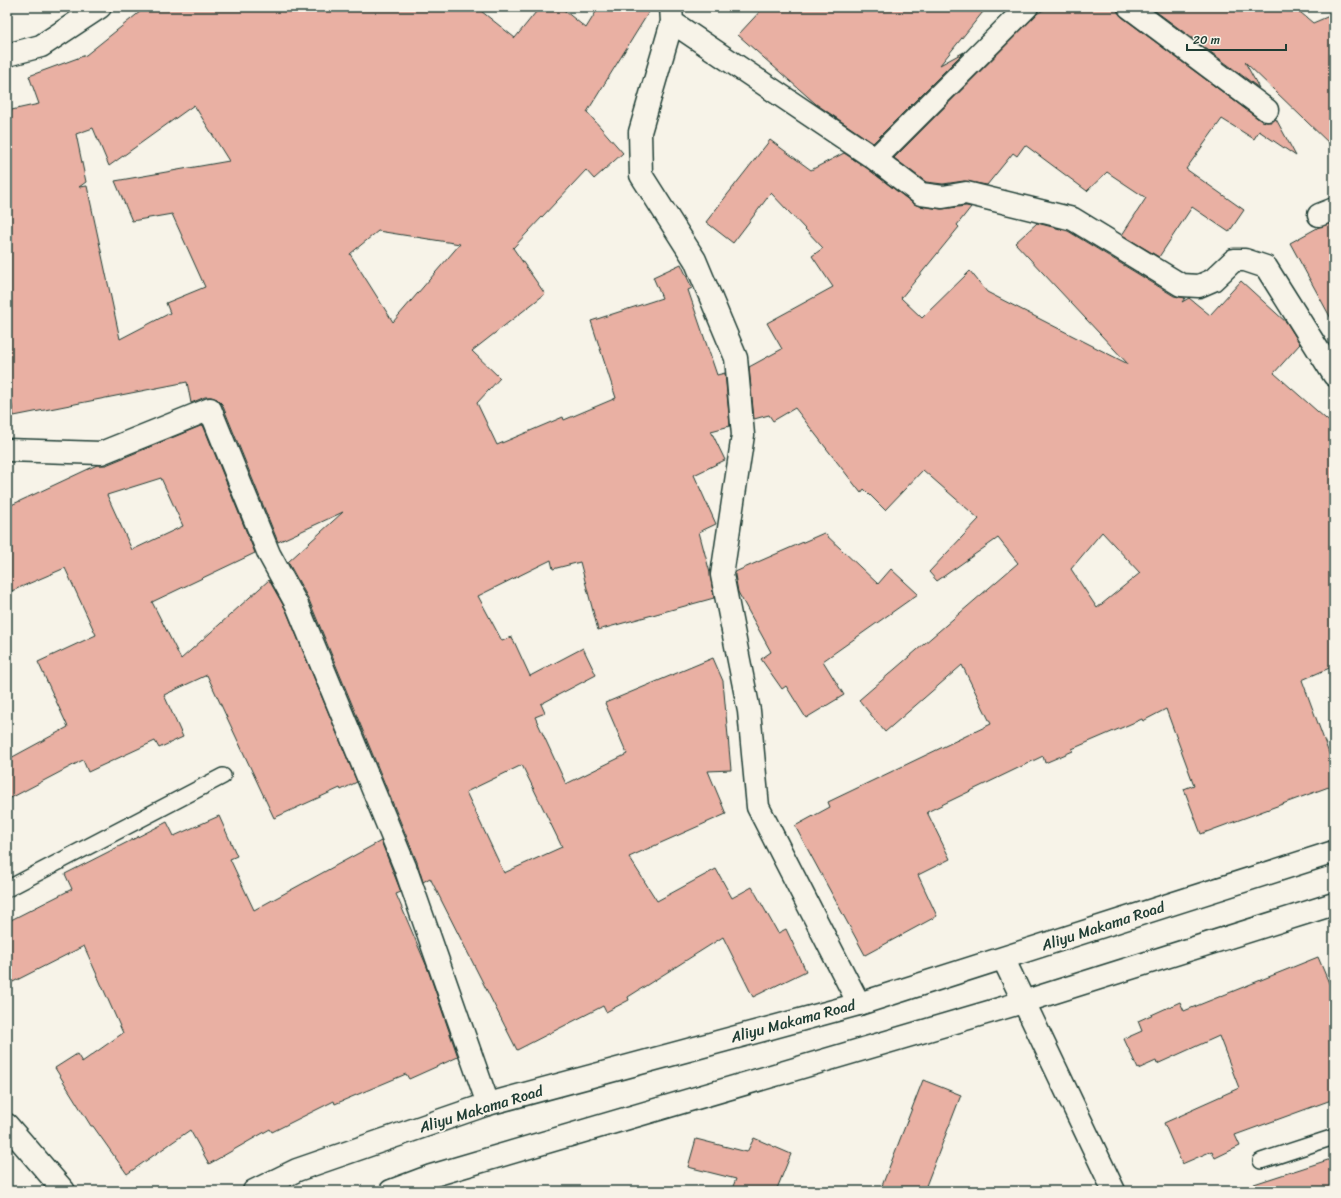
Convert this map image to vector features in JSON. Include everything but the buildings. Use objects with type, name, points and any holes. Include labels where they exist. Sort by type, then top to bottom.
[{"type":"street","points":[[7,55],[41,46],[100,7]]},
{"type":"street","points":[[1129,7],[1267,110]]},
{"type":"street","points":[[875,159],[1017,10]]},
{"type":"street","points":[[859,1004],[758,807],[749,711],[722,575],[743,435],[736,358],[695,260],[641,175],[640,132],[671,15],[875,159],[921,194],[943,197],[966,193],[1073,219],[1181,285],[1199,286],[1213,280],[1234,260],[1246,260],[1266,267],[1334,375]]},
{"type":"street","points":[[7,450],[101,453],[210,409],[269,554],[297,605],[405,867],[488,1104]]},
{"type":"street","name":"Aliyu Makama Road","points":[[254,1191],[297,1170],[488,1104],[859,1004],[1334,852]]},
{"type":"street","points":[[391,1191],[439,1174],[1024,1002],[1334,904]]},
{"type":"street","points":[[1003,958],[1114,1191]]},
{"type":"street","points":[[7,1125],[64,1191]]},
{"type":"lane","points":[[7,889],[223,776]]},
{"type":"lane","points":[[1261,1161],[1334,1137]]}]
